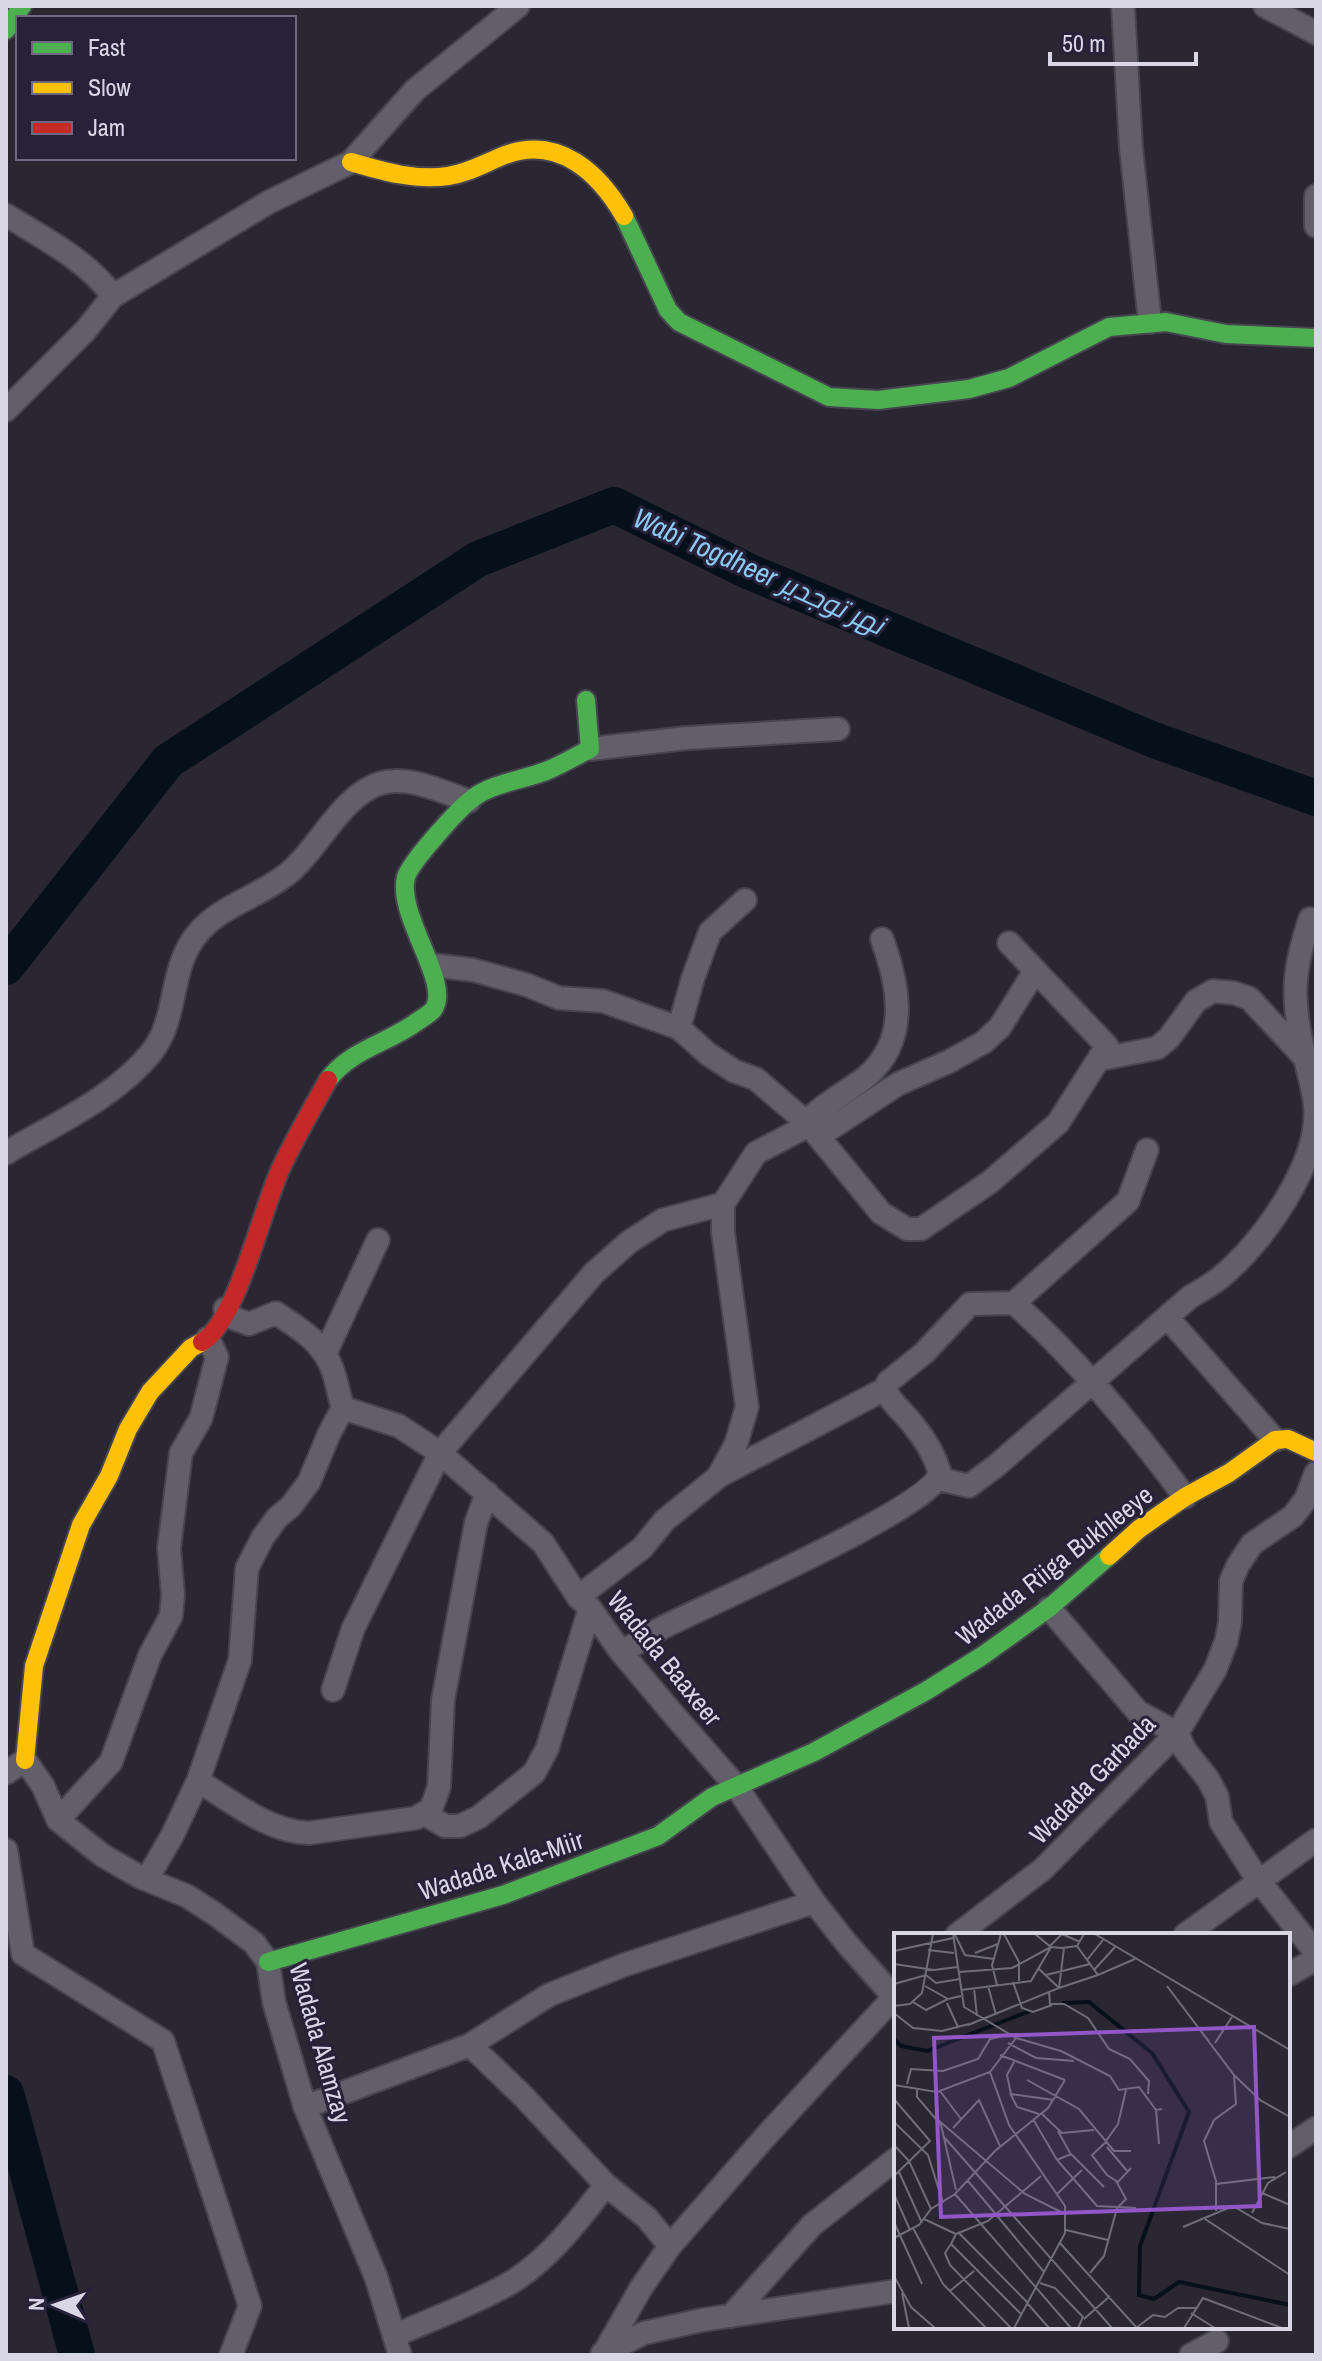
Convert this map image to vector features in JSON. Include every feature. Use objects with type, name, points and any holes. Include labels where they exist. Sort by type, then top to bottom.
[{"type":"main road","points":[[6,30],[22,6]]},
{"type":"main road","points":[[351,162],[402,177],[447,178],[477,169],[510,153],[539,150],[564,153],[594,173],[606,186],[626,217],[668,310],[679,322],[829,397],[878,400],[969,389],[1032,368],[1109,327],[1150,322],[1166,322],[1226,334],[1316,338]]},
{"type":"main road","points":[[25,1760],[34,1666],[81,1525],[109,1476],[128,1429],[150,1392],[191,1348],[208,1338],[225,1309],[244,1274],[281,1167],[329,1078],[340,1065],[369,1046],[401,1034],[433,1010],[437,1000],[432,965],[406,907],[406,878],[413,864],[469,801],[501,785],[549,770],[590,749],[586,700]]},
{"type":"main road","points":[[1275,1440],[1288,1439],[1316,1452]]},
{"type":"main road","name":"Wadada Riiga Bukhleeye","points":[[736,1786],[814,1752],[926,1691],[982,1656],[1049,1608],[1139,1529],[1185,1497],[1229,1473],[1275,1440]]},
{"type":"main road","name":"Wadada Kala-Miir","points":[[268,1962],[503,1895],[629,1849],[658,1836],[712,1797],[736,1786]]},
{"type":"street","points":[[6,410],[85,331],[113,296],[269,202],[351,162],[415,90],[518,6]]},
{"type":"street","points":[[1123,6],[1131,148],[1150,322]]},
{"type":"street","points":[[1265,6],[1316,33]]},
{"type":"street","points":[[1316,196],[1316,226]]},
{"type":"street","points":[[6,215],[84,267],[105,284],[113,296]]},
{"type":"street","points":[[590,749],[687,738],[838,729]]},
{"type":"street","points":[[6,1153],[128,1077],[152,1052],[167,1027],[180,964],[191,942],[209,922],[229,907],[289,873],[312,850],[335,819],[370,787],[398,780],[469,801]]},
{"type":"street","points":[[679,1028],[710,932],[745,900]]},
{"type":"street","points":[[621,1652],[659,1629],[771,1576],[876,1521],[939,1479],[969,1486],[1190,1297],[1221,1277],[1282,1207],[1305,1161],[1313,1134],[1315,1106],[1310,1061],[1296,1016],[1295,986],[1297,957],[1310,919]]},
{"type":"street","points":[[811,1128],[819,1109],[865,1078],[878,1064],[892,1039],[897,1019],[896,979],[882,939]]},
{"type":"street","points":[[432,965],[473,970],[527,985],[559,998],[603,1001],[679,1028],[708,1054],[734,1071],[756,1079],[811,1128],[881,1213],[907,1229],[921,1229],[990,1182],[1058,1123],[1107,1046],[1009,943]]},
{"type":"street","points":[[718,1477],[736,1444],[747,1407],[723,1232],[723,1204],[756,1153],[811,1128],[829,1127],[898,1084],[984,1042],[1000,1027],[1035,971]]},
{"type":"street","points":[[1101,1059],[1157,1048],[1169,1038],[1196,1001],[1213,991],[1249,998],[1310,1061]]},
{"type":"street","points":[[425,1814],[445,1826],[460,1826],[479,1817],[534,1773],[547,1749],[584,1602],[642,1548],[665,1520],[718,1477],[885,1389],[888,1382],[924,1353],[970,1304],[1014,1303],[1128,1201],[1147,1150]]},
{"type":"street","points":[[333,1690],[353,1629],[440,1453],[594,1273],[629,1242],[663,1220],[723,1204]]},
{"type":"street","points":[[325,1354],[378,1240]]},
{"type":"street","points":[[1014,1303],[1052,1337],[1145,1442],[1185,1497]]},
{"type":"street","points":[[147,1879],[198,1781],[240,1660],[245,1629],[247,1568],[263,1537],[309,1482],[343,1408],[325,1354],[312,1338],[276,1313],[249,1324],[233,1318],[225,1309]]},
{"type":"street","points":[[1167,1317],[1275,1440]]},
{"type":"street","points":[[58,1820],[111,1762],[150,1655],[171,1616],[173,1595],[169,1548],[181,1453],[201,1418],[217,1357],[208,1338]]},
{"type":"street","points":[[885,1389],[893,1403],[917,1429],[937,1463],[939,1479]]},
{"type":"street","name":"Wadada Baaxeer","points":[[343,1408],[399,1426],[440,1453],[543,1543],[621,1652],[736,1786],[814,1902],[894,1996]]},
{"type":"street","name":"Wadada Garbada","points":[[960,1933],[1043,1869],[1177,1733],[1215,1670],[1226,1642],[1231,1581],[1238,1565],[1252,1544],[1293,1516],[1306,1499],[1316,1473]]},
{"type":"street","points":[[198,1781],[264,1821],[294,1833],[416,1818],[431,1809],[439,1787],[443,1700],[476,1523],[487,1493]]},
{"type":"street","points":[[1049,1608],[1138,1712],[1177,1733],[1185,1750],[1208,1779],[1217,1796],[1221,1822],[1259,1881],[1316,1956],[1290,1974]]},
{"type":"street","points":[[6,1773],[25,1760]]},
{"type":"street","name":"Wadada Alamzay","points":[[25,1760],[43,1786],[58,1820],[102,1855],[187,1896],[215,1914],[254,1943],[268,1962],[274,2002],[305,2107],[376,2277],[397,2345]]},
{"type":"street","points":[[1188,1933],[1316,1840]]},
{"type":"street","points":[[6,1850],[23,1954],[163,2041],[250,2306],[231,2355]]},
{"type":"street","points":[[305,2107],[470,2045],[549,1995],[624,1965],[814,1902]]},
{"type":"street","points":[[602,2354],[670,2246],[766,2136],[894,1998]]},
{"type":"street","points":[[470,2045],[524,2097],[606,2185],[647,2218],[670,2246]]},
{"type":"street","points":[[1290,2146],[1316,2128]]},
{"type":"street","points":[[731,2316],[812,2225],[894,2161]]},
{"type":"street","points":[[397,2345],[512,2281],[536,2264],[578,2222],[606,2185]]},
{"type":"street","points":[[602,2354],[644,2333],[731,2316],[894,2291]]},
{"type":"street","points":[[1191,2355],[1217,2341]]},
{"type":"waterway","name":"Wabi Togdheer نهر توجدير","points":[[6,967],[168,761],[478,559],[614,505],[750,572],[1154,740],[1316,798]]},
{"type":"waterway","name":"Wabi Togdheer نهر توجدير","points":[[6,2093],[77,2355]]},
{"type":"traffic: fast","points":[[6,30],[22,6]]},
{"type":"traffic: fast","points":[[624,216],[668,310],[679,322],[829,397],[878,400],[969,389],[1009,378],[1109,327],[1166,322],[1226,334],[1316,338]]},
{"type":"traffic: fast","points":[[328,1080],[348,1061],[407,1029],[433,1010],[437,998],[436,984],[405,893],[409,870],[436,836],[473,798],[499,785],[546,771],[590,749],[586,700]]},
{"type":"traffic: fast","points":[[268,1962],[503,1895],[658,1836],[712,1797],[814,1752],[926,1691],[1049,1608],[1109,1556]]},
{"type":"traffic: slow","points":[[351,162],[399,174],[436,177],[463,173],[505,155],[543,150],[560,154],[590,173],[624,216]]},
{"type":"traffic: slow","points":[[25,1760],[34,1666],[81,1525],[109,1476],[128,1429],[150,1392],[191,1348],[202,1342]]},
{"type":"traffic: slow","points":[[1109,1556],[1139,1529],[1185,1497],[1229,1473],[1275,1440],[1288,1439],[1316,1452]]},
{"type":"traffic: jam","points":[[202,1342],[215,1330],[227,1311],[281,1168],[328,1080]]}]
